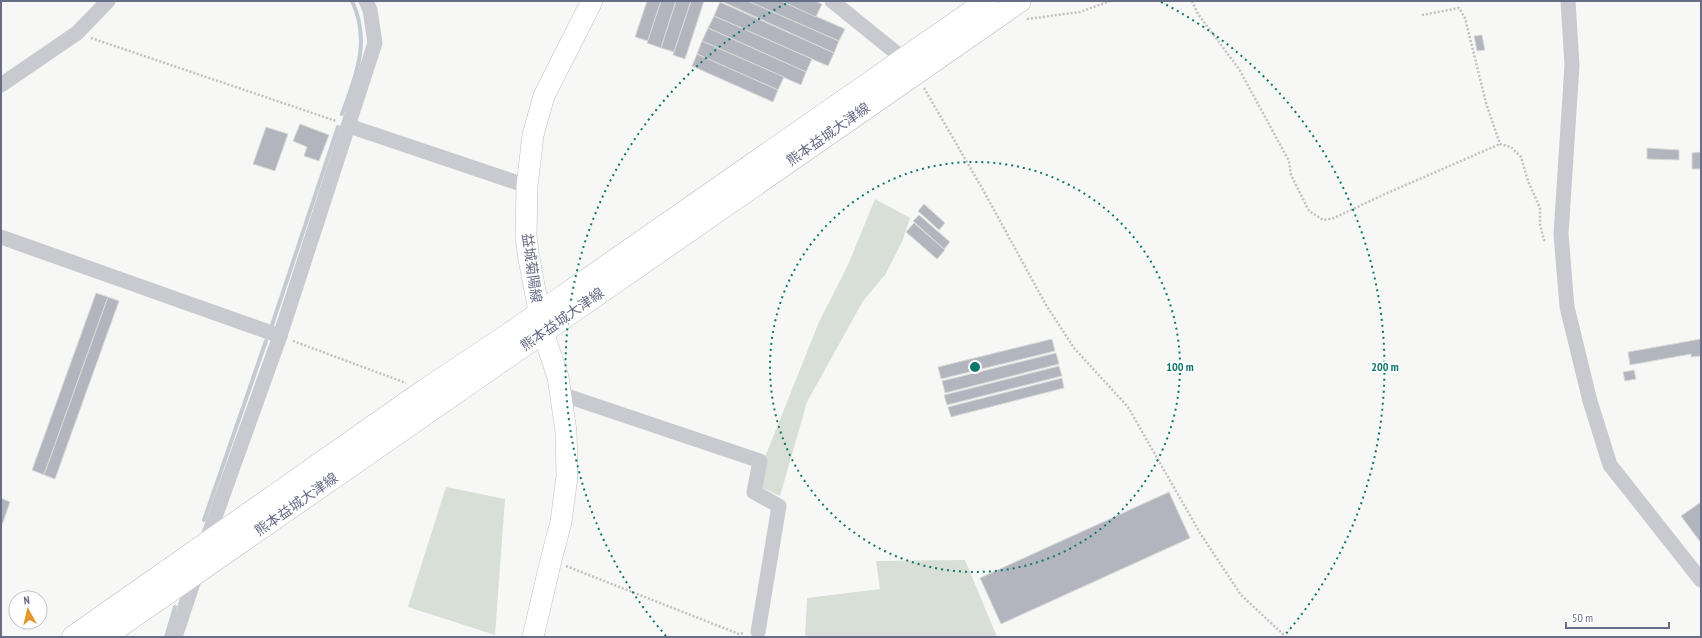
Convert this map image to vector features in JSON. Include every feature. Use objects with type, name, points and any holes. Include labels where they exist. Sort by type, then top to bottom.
[{"type":"main road","name":"益城菊陽線","points":[[533,637],[550,560],[561,522],[567,476],[566,431],[561,394],[558,377],[541,322],[526,236],[527,186],[533,135],[544,96],[592,1]]},
{"type":"main road","name":"熊本益城大津線","points":[[104,637],[196,573],[541,322],[910,67],[987,1]]},
{"type":"main road","name":"熊本益城大津線","points":[[910,67],[1021,10]]},
{"type":"main road","name":"熊本益城大津線","points":[[73,637],[425,390],[541,322]]},
{"type":"street","points":[[1,85],[77,33],[108,1]]},
{"type":"street","points":[[832,1],[910,67]]},
{"type":"street","points":[[1568,1],[1572,65],[1561,234],[1567,307],[1590,401],[1610,465],[1701,580]]},
{"type":"street","points":[[175,637],[205,545],[280,336],[375,43],[372,4]]},
{"type":"street","points":[[349,126],[527,186]]},
{"type":"street","points":[[1,237],[280,336]]},
{"type":"street","points":[[561,394],[760,461],[754,492],[779,506],[758,632]]},
{"type":"path","points":[[1021,10],[1080,12],[1110,1]]},
{"type":"path","points":[[1192,1],[1198,14],[1239,69],[1289,161],[1292,175],[1309,211],[1323,220],[1334,218],[1500,144],[1511,147],[1521,157],[1528,181],[1540,208],[1540,224],[1544,240],[1561,244]]},
{"type":"path","points":[[1422,15],[1459,8],[1465,18],[1486,103],[1500,144]]},
{"type":"path","points":[[77,33],[349,126]]},
{"type":"path","points":[[910,67],[982,188],[1046,305],[1074,348],[1128,407],[1200,533],[1241,595],[1286,637]]},
{"type":"path","points":[[280,336],[425,390]]},
{"type":"path","points":[[550,560],[739,634],[758,632]]},
{"type":"shaded area","points":[[875,199],[910,218],[902,242],[885,275],[863,301],[807,402],[780,496],[758,486],[765,457],[819,322],[848,265]]},
{"type":"shaded area","points":[[446,487],[505,499],[495,635],[408,607]]},
{"type":"shaded area","points":[[965,560],[997,637],[805,637],[807,598],[880,589],[876,561]]},
{"type":"building","points":[[647,1],[661,1],[648,41],[635,37]]},
{"type":"building","points":[[661,1],[676,1],[661,48],[647,43]]},
{"type":"building","points":[[676,1],[691,1],[674,52],[661,48]]},
{"type":"building","points":[[691,1],[704,1],[685,59],[673,55]]},
{"type":"building","points":[[721,1],[748,1],[839,41],[834,53]]},
{"type":"building","points":[[748,1],[781,1],[845,29],[839,41]]},
{"type":"building","points":[[781,1],[815,1],[822,4],[816,17]]},
{"type":"building","points":[[720,2],[834,53],[828,66],[714,16]]},
{"type":"building","points":[[714,16],[812,59],[806,72],[708,28]]},
{"type":"building","points":[[708,28],[806,72],[801,85],[702,41]]},
{"type":"building","points":[[1482,35],[1485,50],[1477,51],[1474,36]]},
{"type":"building","points":[[702,41],[784,77],[778,90],[697,54]]},
{"type":"building","points":[[697,54],[778,90],[773,102],[692,66]]},
{"type":"building","points":[[300,124],[329,135],[319,161],[304,156],[307,147],[293,141]]},
{"type":"building","points":[[266,127],[288,134],[275,171],[253,164]]},
{"type":"building","points":[[1647,148],[1679,150],[1679,160],[1647,159]]},
{"type":"building","points":[[1701,152],[1701,169],[1692,169],[1692,153]]},
{"type":"building","points":[[924,204],[945,223],[939,230],[918,211]]},
{"type":"building","points":[[919,215],[950,242],[944,249],[913,221]]},
{"type":"building","points":[[914,223],[945,250],[937,259],[906,232]]},
{"type":"building","points":[[96,293],[108,297],[44,475],[32,470]]},
{"type":"building","points":[[108,297],[119,301],[55,479],[44,475]]},
{"type":"building","points":[[1052,339],[1055,351],[941,379],[938,367]]},
{"type":"building","points":[[1701,339],[1701,356],[1691,357],[1691,354],[1630,365],[1628,352]]},
{"type":"building","points":[[1056,353],[1059,364],[945,393],[942,381]]},
{"type":"building","points":[[1059,366],[1062,376],[947,405],[944,395]]},
{"type":"building","points":[[1634,370],[1636,379],[1625,381],[1623,372]]},
{"type":"building","points":[[1062,378],[1064,388],[951,417],[948,407]]},
{"type":"building","points":[[1169,492],[1190,538],[1001,624],[980,578]]},
{"type":"building","points":[[1,498],[10,502],[1,528]]},
{"type":"building","points":[[1701,502],[1701,543],[1681,516]]},
{"type":"waterway","points":[[342,114],[356,72],[361,44],[358,16],[352,1]]},
{"type":"waterway","points":[[271,328],[338,127]]},
{"type":"waterway","points":[[204,520],[266,341]]},
{"type":"waterway","points":[[166,637],[175,607]]}]
